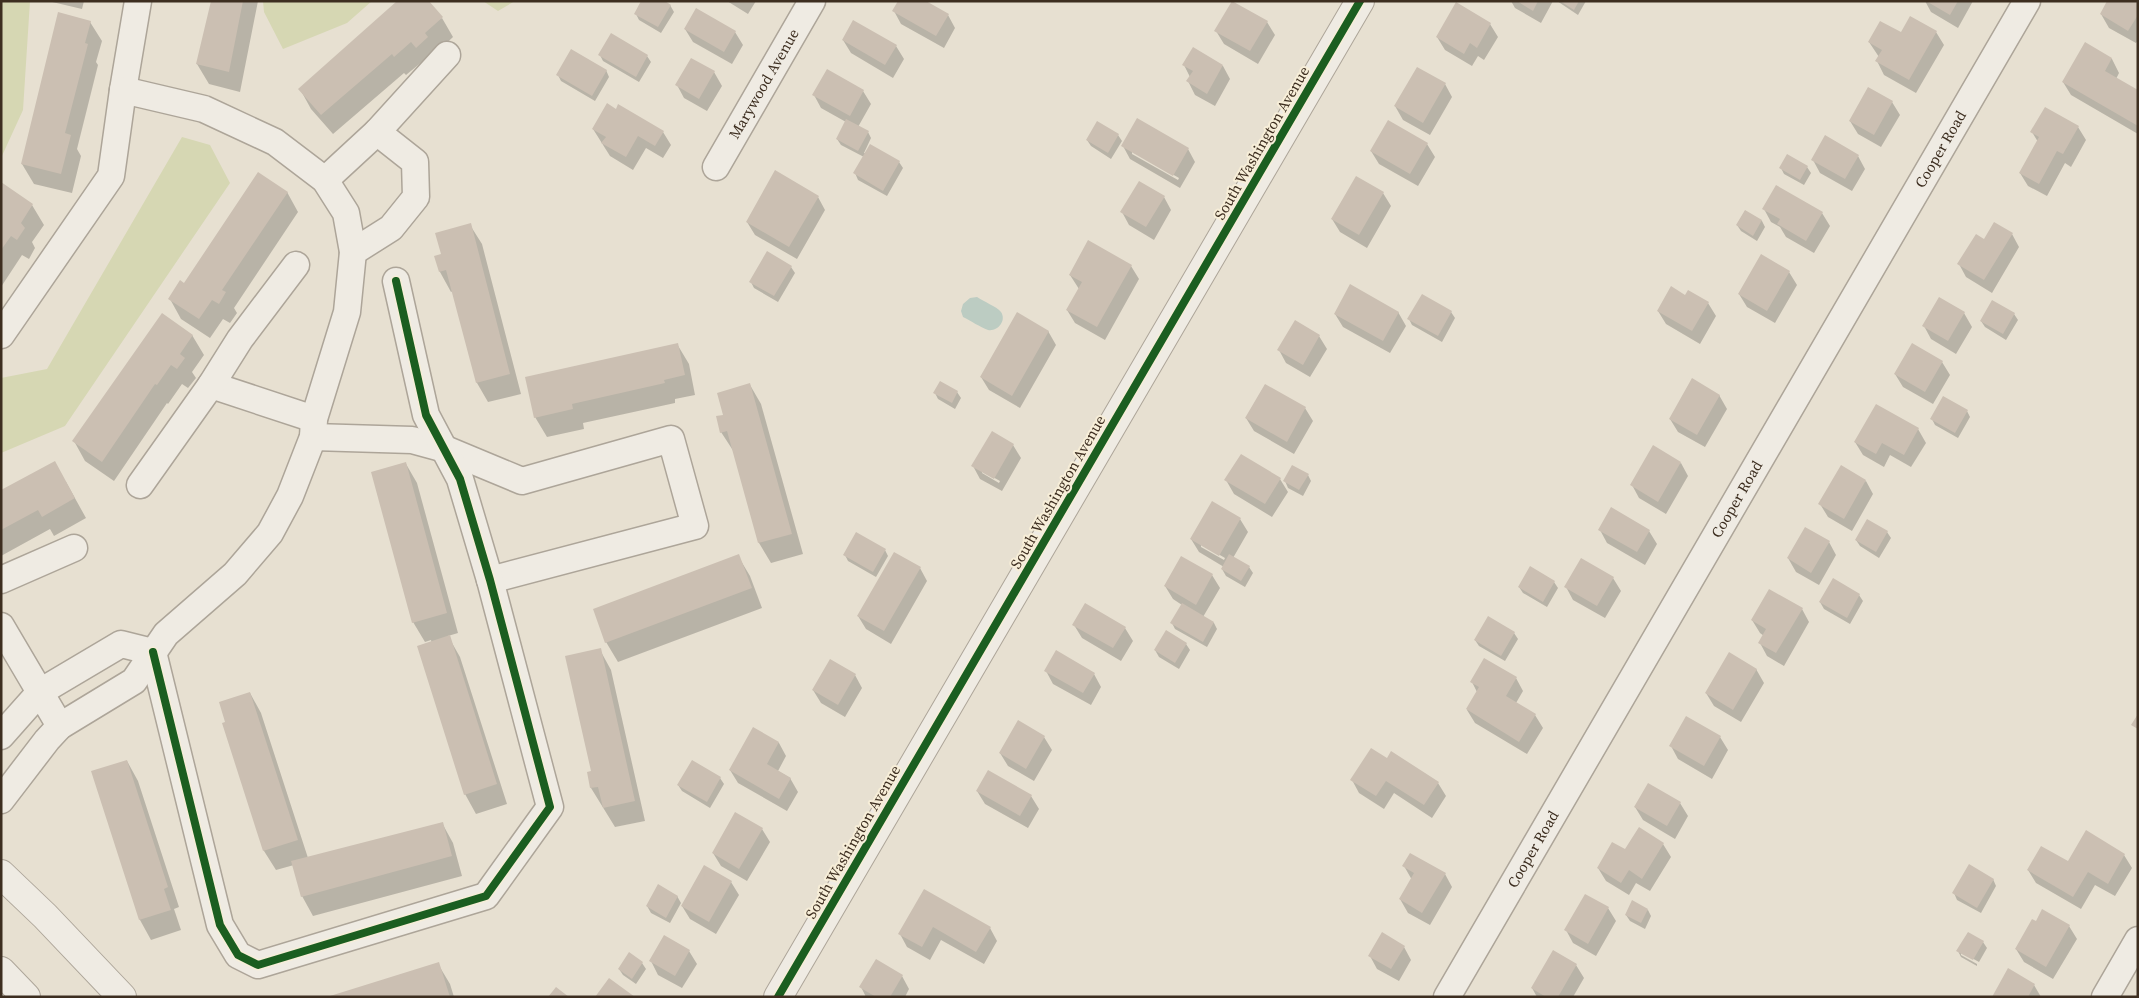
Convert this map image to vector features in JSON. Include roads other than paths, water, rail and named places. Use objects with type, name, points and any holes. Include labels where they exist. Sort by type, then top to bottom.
[{"type":"street","points":[[1,335],[111,176],[138,1]]},
{"type":"street","name":"Marywood Avenue","points":[[716,167],[812,1]]},
{"type":"street","name":"South Washington Avenue","points":[[778,997],[1360,1]]},
{"type":"street","name":"Cooper Road","points":[[1447,997],[2027,1]]},
{"type":"street","points":[[325,180],[376,132],[447,55]]},
{"type":"street","points":[[1,800],[60,726],[134,681],[166,634],[235,574],[270,532],[290,496],[314,428],[347,312],[353,252],[346,213],[325,180],[275,142],[204,109],[123,90]]},
{"type":"street","points":[[353,252],[391,228],[416,197],[415,162],[376,132]]},
{"type":"street","points":[[140,485],[211,385],[240,339],[296,265]]},
{"type":"street","points":[[153,652],[220,925],[238,955],[258,966],[486,896],[550,807],[490,580],[460,479],[426,415],[396,281]]},
{"type":"street","points":[[211,385],[314,428],[412,440],[445,449],[522,481],[672,439],[695,526],[490,580]]},
{"type":"street","points":[[1,580],[74,548]]},
{"type":"street","points":[[1,626],[60,726]]},
{"type":"street","points":[[1,736],[40,692],[120,644],[153,652]]},
{"type":"street","points":[[1,874],[122,997]]},
{"type":"street","points":[[2105,997],[2138,940]]},
{"type":"street","points":[[1,971],[26,997]]}]
